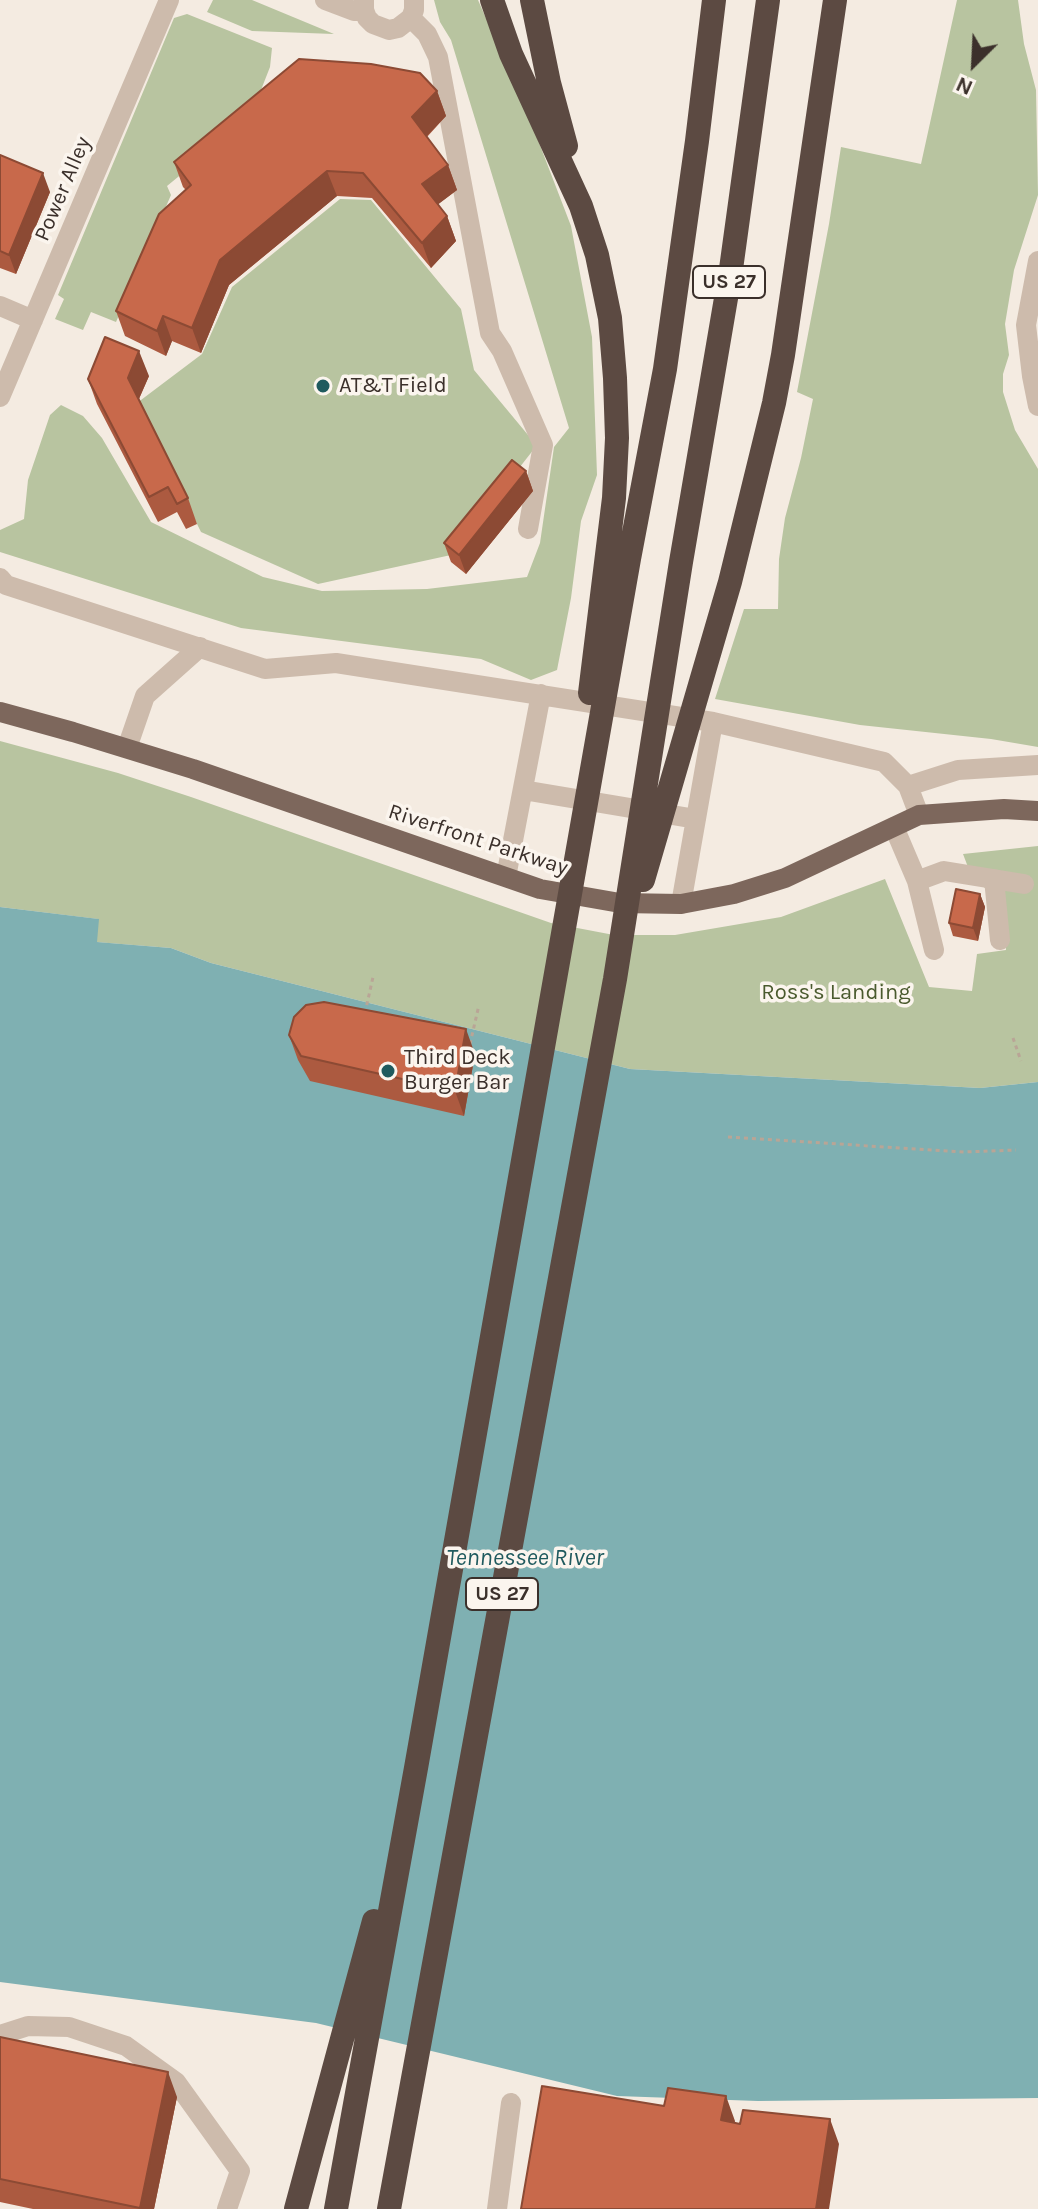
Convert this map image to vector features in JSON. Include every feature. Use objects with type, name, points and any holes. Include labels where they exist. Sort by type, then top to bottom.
[{"type":"highway","points":[[492,0],[511,54],[581,206]]},
{"type":"highway","points":[[532,0],[549,83],[597,255],[610,318],[615,378],[617,438],[614,498],[618,558]]},
{"type":"highway","name":"US 27","points":[[336,2209],[557,968],[618,558],[665,369],[714,0]]},
{"type":"highway","name":"US 27","points":[[389,2209],[615,979],[731,269],[768,0]]},
{"type":"highway","points":[[615,979],[730,582],[762,456],[783,355],[835,0]]},
{"type":"highway","points":[[296,2209],[416,1768]]},
{"type":"main road","name":"Riverfront Parkway","points":[[0,712],[193,769],[540,889],[620,903],[681,904],[734,894],[785,878],[919,815],[1004,809],[1038,811]]},
{"type":"street","name":"Power Alley","points":[[0,397],[169,0]]},
{"type":"street","points":[[325,0],[354,11],[364,5],[367,18],[381,29],[398,28],[412,9],[438,57],[490,333],[502,351],[543,445],[528,529]]},
{"type":"street","points":[[1038,261],[1026,325],[1038,406]]},
{"type":"street","points":[[0,306],[33,320]]},
{"type":"street","points":[[0,578],[6,585],[265,669],[336,663],[713,722],[884,762],[908,786],[919,815]]},
{"type":"street","points":[[127,748],[145,696],[200,647]]},
{"type":"street","points":[[506,877],[541,694]]},
{"type":"street","points":[[681,904],[713,722]]},
{"type":"street","points":[[908,786],[958,770],[1038,765]]},
{"type":"street","points":[[523,790],[696,819]]},
{"type":"street","points":[[894,827],[917,881],[934,950]]},
{"type":"street","points":[[917,881],[944,871],[1024,884]]},
{"type":"street","points":[[994,879],[1000,940]]},
{"type":"street","points":[[0,2035],[28,2026],[69,2027],[126,2046],[176,2082],[240,2171],[227,2209]]},
{"type":"street","points":[[497,2209],[511,2103]]},
{"type":"path","points":[[363,1019],[373,977]]},
{"type":"path","points":[[468,1053],[479,1005]]},
{"type":"path","points":[[1013,1038],[1021,1061]]},
{"type":"path","points":[[728,1137],[964,1152],[1016,1150]]},
{"type":"green space","points":[[213,0],[252,0],[334,34],[252,31],[207,12]]},
{"type":"green space","points":[[434,0],[478,0],[531,122],[571,226],[592,337],[597,475],[581,521],[557,670],[531,680],[481,659],[241,628],[0,552],[0,530],[24,519],[28,480],[50,415],[61,405],[83,416],[102,438],[151,522],[263,577],[322,591],[427,589],[527,577],[540,543],[554,447],[569,428],[451,40],[440,22]]},
{"type":"green space","points":[[957,0],[1018,0],[1024,44],[1036,90],[1038,195],[1014,270],[1005,324],[1009,355],[1003,374],[1003,392],[1015,430],[1038,469],[1038,747],[860,725],[715,699],[744,609],[778,609],[779,559],[785,518],[813,399],[797,392],[841,147],[921,164]]},
{"type":"green space","points":[[187,14],[272,48],[270,67],[250,118],[167,186],[171,195],[116,322],[91,312],[83,330],[55,319],[64,299],[58,295],[174,18]]},
{"type":"green space","name":"AT&T Field","points":[[340,199],[371,200],[461,309],[474,370],[533,441],[534,449],[451,555],[318,584],[201,532],[137,403],[202,354],[232,287]]},
{"type":"green space","name":"Ross's Landing","points":[[0,741],[118,773],[191,797],[551,923],[614,935],[675,935],[781,917],[885,879],[929,987],[972,991],[977,954],[1006,950],[1000,902],[971,875],[963,854],[1038,846],[1038,1082],[980,1088],[630,1069],[211,963],[171,948],[96,942],[98,919],[0,907]]},
{"type":"water","name":"Tennessee River","points":[[0,907],[99,919],[97,942],[171,948],[211,963],[630,1069],[980,1088],[1038,1082],[1038,2098],[758,2101],[617,2096],[316,2023],[0,1982]]},
{"type":"building","points":[[299,59],[371,64],[420,73],[437,91],[412,117],[448,165],[422,184],[447,216],[422,243],[363,173],[327,171],[220,260],[192,328],[163,316],[157,331],[116,311],[159,214],[191,185],[174,162]]},
{"type":"building","points":[[0,155],[43,173],[9,255],[0,251]]},
{"type":"building","points":[[105,337],[139,351],[128,378],[188,498],[177,504],[168,487],[149,497],[88,379]]},
{"type":"building","points":[[512,460],[526,471],[459,555],[444,543]]},
{"type":"building","points":[[956,889],[980,894],[973,928],[949,923]]},
{"type":"building","points":[[324,1002],[466,1029],[455,1091],[301,1056],[289,1035],[294,1017],[306,1005]]},
{"type":"building","points":[[0,2037],[168,2072],[140,2208],[0,2179]]},
{"type":"building","points":[[542,2086],[664,2106],[668,2088],[726,2096],[721,2120],[740,2124],[743,2110],[830,2119],[816,2209],[521,2209]]},
{"type":"place","name":"AT&T Field","points":[[323,386]]},
{"type":"place","name":"Third Deck Burger Bar","points":[[388,1071]]}]
